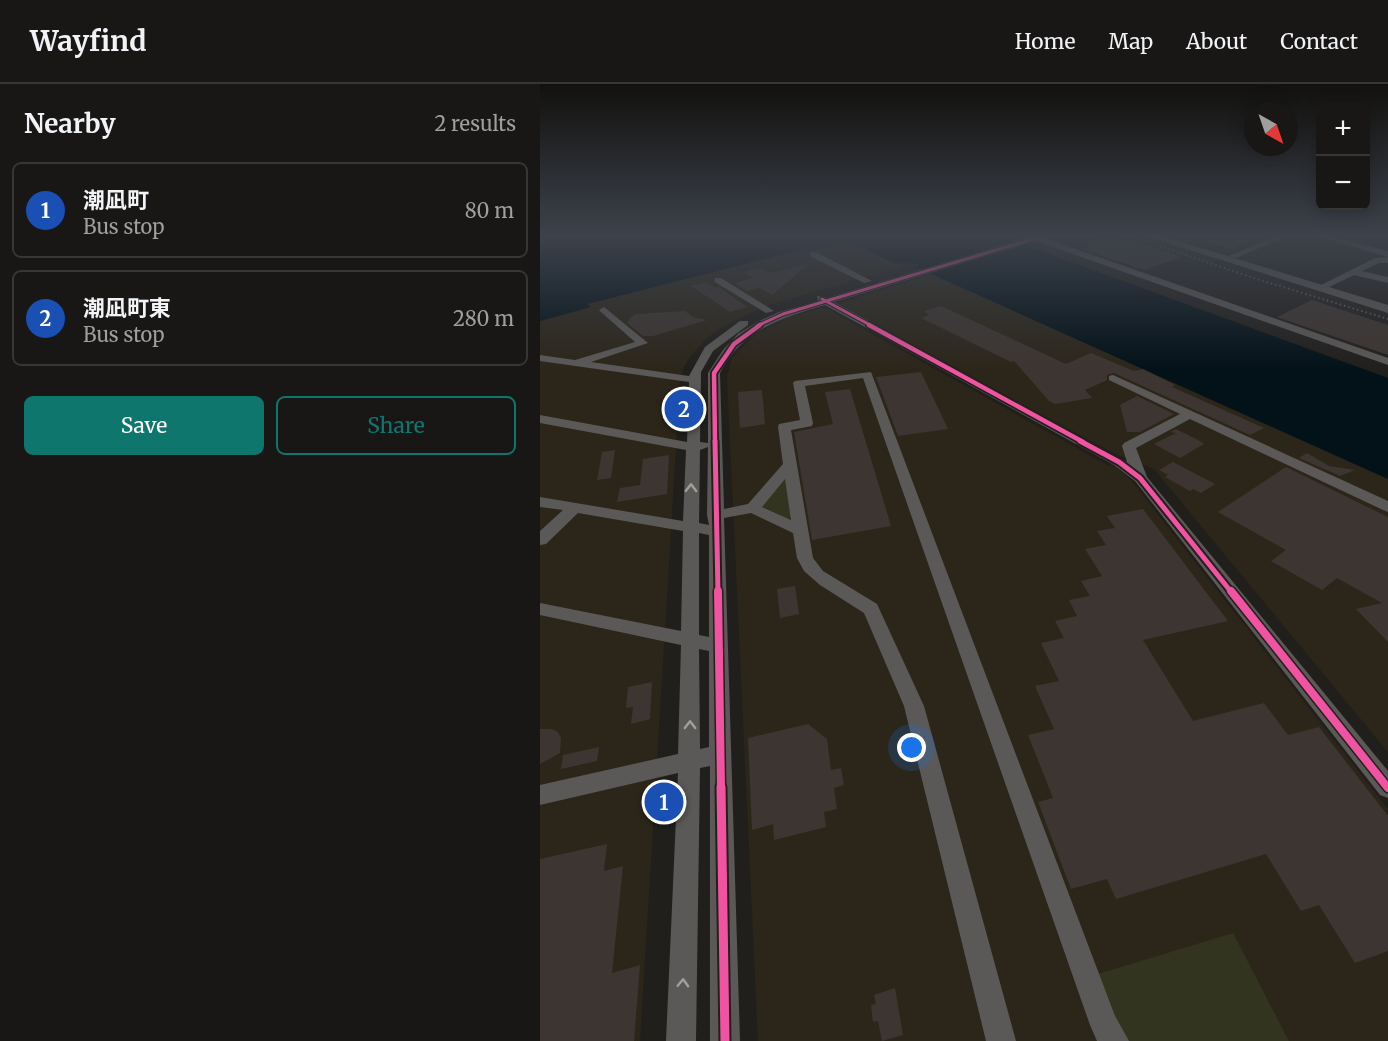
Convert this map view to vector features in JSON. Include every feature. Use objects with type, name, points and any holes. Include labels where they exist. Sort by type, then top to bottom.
[{"type":"main road","points":[[1306,281],[1388,302]]},
{"type":"main road","points":[[1308,281],[1388,309]]},
{"type":"street","points":[[719,281],[769,311]]},
{"type":"street","points":[[725,1041],[714,373],[727,350],[762,323],[867,281]]},
{"type":"street","points":[[681,1041],[689,761],[692,447],[695,372],[701,360],[720,338],[749,320],[769,311],[881,281]]},
{"type":"street","points":[[1156,281],[1388,362]]},
{"type":"street","points":[[1324,286],[1335,281]]},
{"type":"street","points":[[820,298],[1119,462],[1140,478],[1388,788]]},
{"type":"street","points":[[573,364],[643,343],[604,310]]},
{"type":"street","points":[[540,358],[696,380]]},
{"type":"street","points":[[1001,1041],[914,706],[871,609],[808,568],[784,427],[807,423],[799,383],[867,374],[1104,1025],[1114,1041]]},
{"type":"street","points":[[1113,378],[1388,507]]},
{"type":"street","points":[[1140,478],[1129,446],[1189,414]]},
{"type":"street","points":[[540,419],[692,447],[715,442]]},
{"type":"street","points":[[540,502],[691,528],[715,523],[753,508],[790,465]]},
{"type":"street","points":[[540,540],[575,508]]},
{"type":"street","points":[[753,508],[800,530]]},
{"type":"street","points":[[540,609],[718,646]]},
{"type":"street","points":[[540,795],[721,754]]},
{"type":"shaded area","points":[[540,281],[679,281],[587,304],[591,307],[540,321]]},
{"type":"shaded area","points":[[679,281],[853,281],[769,305],[744,316],[706,339],[684,367],[680,382],[640,1041],[540,1041],[540,321],[590,307],[587,304]]},
{"type":"shaded area","points":[[910,281],[946,281],[1388,479],[1388,752],[1154,469],[1115,454],[838,304]]},
{"type":"shaded area","points":[[946,281],[1122,281],[1388,378],[1388,479]]},
{"type":"shaded area","points":[[821,308],[829,310],[1109,466],[1112,464],[1131,480],[1388,809],[1388,1041],[1289,1041],[1232,933],[1128,1041],[758,1041],[727,377],[732,358],[756,334],[789,317]]},
{"type":"green space","points":[[786,476],[792,518],[787,518],[761,506]]},
{"type":"green space","points":[[1233,933],[1289,1041],[1128,1041],[1113,1018],[1095,975]]},
{"type":"building","points":[[743,281],[789,281],[772,295],[760,288],[747,291],[734,283]]},
{"type":"building","points":[[706,282],[715,288],[719,287],[747,307],[730,312],[691,286]]},
{"type":"building","points":[[1312,300],[1388,325],[1388,355],[1277,317]]},
{"type":"building","points":[[941,306],[1066,364],[1091,353],[1134,371],[1143,369],[1175,385],[1172,387],[1264,428],[1250,435],[1114,373],[1107,375],[1107,380],[1085,390],[1092,398],[1055,404],[1049,401],[1014,361],[1011,362],[921,318],[929,315],[924,311]]},
{"type":"building","points":[[685,311],[693,317],[707,320],[653,336],[643,336],[627,323],[636,314]]},
{"type":"building","points":[[921,372],[948,429],[898,436],[876,377]]},
{"type":"building","points":[[850,389],[891,526],[812,540],[794,432],[833,424],[825,392]]},
{"type":"building","points":[[762,390],[765,424],[740,428],[738,392]]},
{"type":"building","points":[[1137,396],[1174,414],[1140,432],[1127,432],[1120,405]]},
{"type":"building","points":[[1176,429],[1204,444],[1180,458],[1154,444],[1176,433],[1170,432]]},
{"type":"building","points":[[615,450],[611,478],[597,480],[602,452]]},
{"type":"building","points":[[1307,453],[1329,466],[1355,470],[1340,476],[1299,458]]},
{"type":"building","points":[[669,455],[667,494],[617,502],[620,488],[640,485],[643,459]]},
{"type":"building","points":[[1173,462],[1215,484],[1201,493],[1193,489],[1190,491],[1165,477],[1168,475],[1159,470]]},
{"type":"building","points":[[1286,467],[1388,517],[1388,642],[1356,609],[1382,603],[1337,578],[1322,590],[1271,561],[1286,550],[1218,512]]},
{"type":"building","points":[[1143,509],[1228,621],[1143,640],[1193,721],[1264,703],[1288,735],[1319,727],[1388,816],[1388,951],[1355,963],[1319,905],[1301,911],[1266,854],[1116,899],[1107,879],[1071,889],[1038,802],[1053,798],[1028,735],[1054,729],[1035,686],[1059,681],[1041,643],[1064,638],[1055,621],[1077,616],[1069,600],[1090,596],[1081,581],[1102,576],[1085,549],[1106,545],[1097,531],[1115,528],[1107,516]]},
{"type":"building","points":[[795,586],[799,614],[780,618],[777,589]]},
{"type":"building","points":[[652,682],[650,719],[631,724],[633,707],[626,708],[628,687]]},
{"type":"building","points":[[808,724],[827,739],[831,770],[841,768],[844,785],[834,788],[837,809],[824,812],[826,827],[774,840],[773,824],[752,830],[748,738]]},
{"type":"building","points":[[540,729],[552,729],[558,732],[561,738],[560,753],[540,764]]},
{"type":"building","points":[[599,747],[597,761],[561,769],[563,755]]},
{"type":"building","points":[[607,844],[604,871],[623,866],[612,973],[640,965],[634,1041],[540,1041],[540,859]]},
{"type":"building","points":[[895,988],[903,1035],[882,1041],[878,1021],[873,1022],[871,1005],[876,1004],[874,995]]},
{"type":"railway","points":[[1262,281],[1388,319]]},
{"type":"cycle path","points":[[725,1041],[714,373],[726,352],[742,336],[760,324],[783,314],[894,281]]},
{"type":"cycle path","points":[[822,299],[1119,462],[1140,478],[1388,788]]},
{"type":"place","name":"潮凪町東","points":[[684,409]]},
{"type":"place","name":"潮凪町","points":[[664,802]]}]
